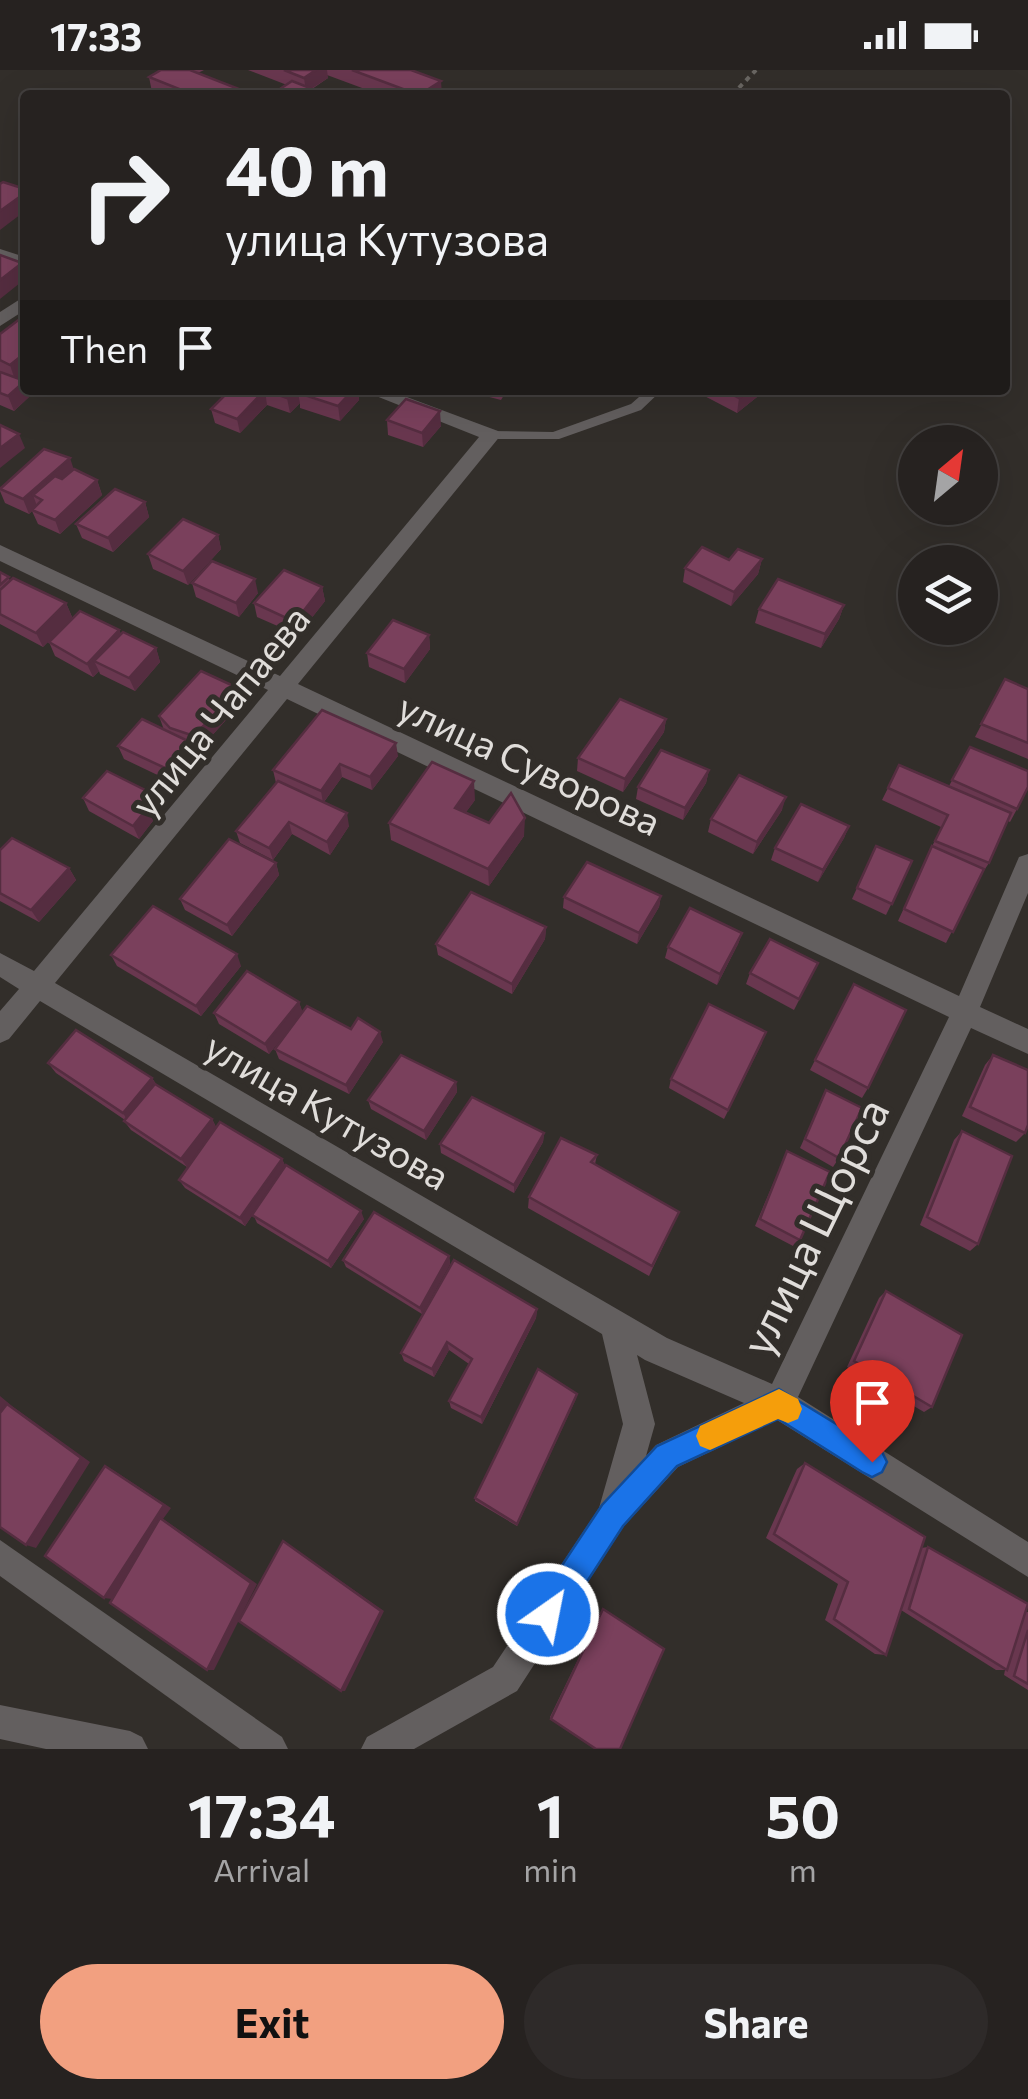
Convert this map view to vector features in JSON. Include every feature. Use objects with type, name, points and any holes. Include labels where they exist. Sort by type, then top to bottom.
[{"type":"street","points":[[384,395],[491,434]]},
{"type":"street","name":"улица Чапаева","points":[[0,1031],[491,434]]},
{"type":"street","name":"улица Суворова","points":[[0,552],[1028,1042]]},
{"type":"street","name":"улица Щорса","points":[[379,1749],[505,1679],[613,1515],[667,1456],[779,1403],[966,1012],[1028,864]]},
{"type":"street","name":"улица Кутузова","points":[[0,964],[656,1350],[779,1403],[1028,1561]]},
{"type":"street","points":[[613,1515],[639,1424],[615,1326]]},
{"type":"street","points":[[0,1556],[270,1749]]},
{"type":"street","points":[[0,1722],[130,1749]]},
{"type":"lane","points":[[491,434],[554,436],[636,407],[649,395]]},
{"type":"path","points":[[737,90],[756,70]]},
{"type":"building","points":[[161,70],[190,70],[241,90],[182,90],[149,77]]},
{"type":"building","points":[[284,70],[316,70],[304,78]]},
{"type":"building","points":[[352,70],[411,70],[441,81],[427,90],[406,90]]},
{"type":"building","points":[[292,81],[315,90],[278,90]]},
{"type":"building","points":[[0,184],[20,187],[20,197],[0,211]]},
{"type":"building","points":[[0,255],[20,262],[20,265],[0,280]]},
{"type":"building","points":[[20,319],[20,357],[10,365],[0,360],[0,334]]},
{"type":"building","points":[[0,372],[20,379],[20,385],[8,396],[0,393]]},
{"type":"building","points":[[225,395],[260,395],[237,419],[211,409]]},
{"type":"building","points":[[304,395],[348,395],[338,406]]},
{"type":"building","points":[[406,399],[440,411],[422,433],[387,420]]},
{"type":"building","points":[[0,425],[19,434],[0,448]]},
{"type":"building","points":[[44,449],[70,458],[23,499],[0,489]]},
{"type":"building","points":[[74,469],[97,480],[55,520],[32,510],[42,500],[33,495],[55,476],[62,479]]},
{"type":"building","points":[[115,489],[145,502],[108,538],[76,524]]},
{"type":"building","points":[[183,519],[218,535],[183,571],[148,554]]},
{"type":"building","points":[[702,547],[729,560],[738,549],[762,559],[734,592],[685,568]]},
{"type":"building","points":[[212,561],[255,579],[236,603],[192,583]]},
{"type":"building","points":[[284,570],[322,587],[295,622],[254,603]]},
{"type":"building","points":[[13,578],[66,603],[36,633],[0,614],[0,590]]},
{"type":"building","points":[[778,579],[844,605],[825,634],[759,609]]},
{"type":"building","points":[[80,611],[119,630],[87,664],[49,642]]},
{"type":"building","points":[[393,620],[429,635],[404,669],[367,653]]},
{"type":"building","points":[[123,632],[156,648],[129,678],[94,661]]},
{"type":"building","points":[[201,671],[238,688],[194,736],[170,728],[159,716]]},
{"type":"building","points":[[1005,679],[1028,689],[1028,743],[981,724]]},
{"type":"building","points":[[620,699],[666,719],[625,779],[578,758]]},
{"type":"building","points":[[322,710],[396,743],[370,777],[340,764],[321,791],[273,770]]},
{"type":"building","points":[[142,719],[188,741],[165,768],[118,746]]},
{"type":"building","points":[[970,747],[1028,771],[1028,787],[1017,809],[952,780]]},
{"type":"building","points":[[661,750],[709,770],[685,808],[638,787]]},
{"type":"building","points":[[432,762],[474,781],[455,808],[489,823],[511,793],[525,818],[488,869],[389,823]]},
{"type":"building","points":[[899,765],[1011,813],[989,863],[935,841],[948,815],[888,788]]},
{"type":"building","points":[[107,771],[157,796],[133,826],[83,798]]},
{"type":"building","points":[[739,775],[786,797],[757,842],[711,819]]},
{"type":"building","points":[[278,781],[347,813],[327,842],[289,822],[269,848],[236,831]]},
{"type":"building","points":[[801,804],[849,826],[823,870],[775,848]]},
{"type":"building","points":[[12,838],[69,868],[31,910],[0,893],[0,850]]},
{"type":"building","points":[[229,839],[276,863],[227,925],[180,899]]},
{"type":"building","points":[[876,846],[912,861],[892,904],[857,888]]},
{"type":"building","points":[[932,846],[984,869],[953,932],[904,909]]},
{"type":"building","points":[[587,862],[661,896],[639,933],[564,897]]},
{"type":"building","points":[[471,892],[546,927],[512,984],[436,944]]},
{"type":"building","points":[[153,906],[237,954],[196,1006],[111,955]]},
{"type":"building","points":[[690,908],[742,933],[720,974],[668,947]]},
{"type":"building","points":[[770,939],[818,963],[799,999],[750,973]]},
{"type":"building","points":[[247,971],[299,1002],[265,1044],[214,1013]]},
{"type":"building","points":[[854,984],[906,1010],[868,1088],[815,1060]]},
{"type":"building","points":[[709,1004],[766,1032],[728,1110],[671,1079]]},
{"type":"building","points":[[307,1006],[351,1029],[358,1018],[380,1032],[346,1085],[275,1049]]},
{"type":"building","points":[[76,1030],[152,1078],[123,1113],[48,1063]]},
{"type":"building","points":[[401,1055],[456,1082],[424,1131],[368,1100]]},
{"type":"building","points":[[993,1055],[1028,1070],[1025,1133],[970,1107]]},
{"type":"building","points":[[155,1084],[212,1119],[181,1159],[124,1121]]},
{"type":"building","points":[[826,1090],[862,1108],[839,1158],[805,1139]]},
{"type":"building","points":[[472,1097],[544,1133],[514,1185],[440,1144]]},
{"type":"building","points":[[220,1122],[282,1159],[240,1218],[179,1180]]},
{"type":"building","points":[[962,1131],[1012,1156],[978,1244],[927,1217]]},
{"type":"building","points":[[561,1138],[597,1155],[591,1162],[679,1212],[652,1266],[529,1197]]},
{"type":"building","points":[[787,1151],[830,1172],[800,1240],[760,1219]]},
{"type":"building","points":[[286,1165],[361,1211],[328,1261],[252,1215]]},
{"type":"building","points":[[374,1212],[449,1256],[420,1308],[343,1260]]},
{"type":"building","points":[[454,1260],[537,1309],[481,1417],[449,1401],[472,1359],[447,1342],[432,1369],[401,1353]]},
{"type":"building","points":[[886,1291],[962,1335],[932,1407],[854,1361]]},
{"type":"building","points":[[538,1369],[577,1394],[517,1524],[475,1498]]},
{"type":"building","points":[[7,1404],[81,1458],[26,1545],[0,1527],[0,1413]]},
{"type":"building","points":[[805,1463],[925,1537],[886,1655],[834,1619],[848,1582],[774,1534]]},
{"type":"building","points":[[105,1466],[164,1505],[104,1598],[45,1556]]},
{"type":"building","points":[[160,1518],[251,1583],[207,1670],[110,1603]]},
{"type":"building","points":[[283,1541],[381,1611],[341,1691],[239,1621]]},
{"type":"building","points":[[928,1547],[1028,1604],[1007,1670],[909,1609]]},
{"type":"building","points":[[603,1609],[664,1649],[620,1749],[596,1749],[551,1719]]},
{"type":"building","points":[[1028,1630],[1028,1684],[1014,1676]]},
{"type":"slow traffic","points":[[710,1436],[779,1403],[788,1409]]},
{"type":"route","points":[[548,1614],[613,1515],[667,1456],[779,1403],[872,1462]]}]
